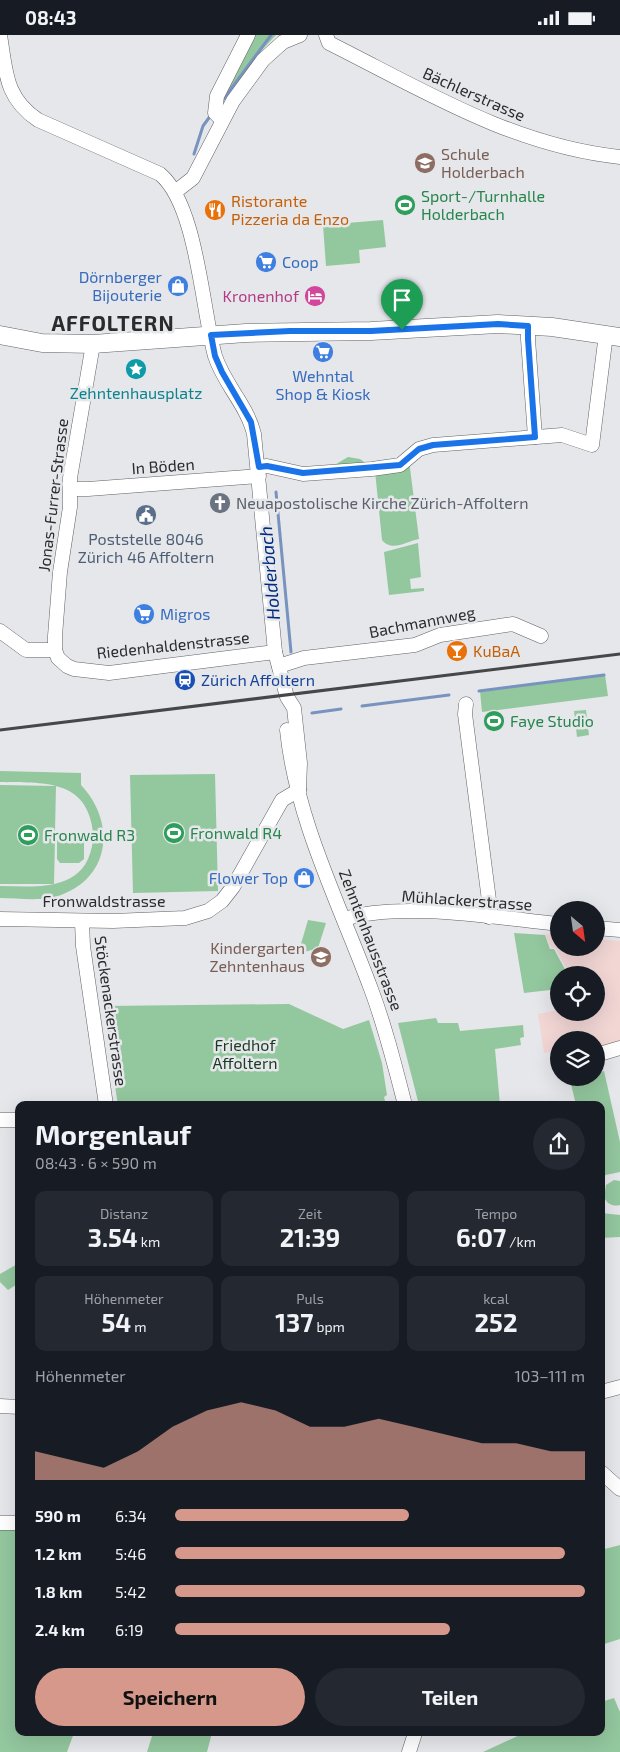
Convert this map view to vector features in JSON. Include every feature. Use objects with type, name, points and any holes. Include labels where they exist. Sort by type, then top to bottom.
[{"type":"main road","points":[[0,335],[42,343],[93,344],[290,331],[371,331],[498,324],[613,336]]},
{"type":"street","points":[[0,35],[5,91],[21,107],[38,121],[153,170],[166,179],[175,192],[193,178],[233,101],[273,49],[287,40],[300,35]]},
{"type":"street","points":[[222,120],[215,113],[217,96],[248,35]]},
{"type":"street","name":"Bächlerstrasse","points":[[326,35],[329,43],[478,119],[528,137],[620,157]]},
{"type":"street","name":"Zehntenhausstrasse","points":[[175,192],[195,257],[215,356],[222,372],[251,422],[259,471],[275,652],[287,697],[284,709],[290,765],[300,790],[307,822],[382,1020],[404,1101]]},
{"type":"street","points":[[528,326],[535,437]]},
{"type":"street","name":"In Böden","points":[[70,489],[88,489],[259,471],[267,466],[303,473],[372,469],[400,465],[419,449],[433,445],[562,435],[592,445],[613,336]]},
{"type":"street","name":"Jonas-Furrer-Strasse","points":[[55,650],[60,572],[70,507],[72,454],[93,344]]},
{"type":"street","name":"Bachmannweg","points":[[279,667],[304,658],[415,645],[440,635],[513,624],[541,636]]},
{"type":"street","points":[[0,631],[26,650],[55,650]]},
{"type":"street","name":"Riedenhaldenstrasse","points":[[55,650],[58,658],[67,667],[109,673],[275,652]]},
{"type":"street","points":[[466,705],[465,714],[490,908],[489,917]]},
{"type":"street","name":"Fronwaldstrasse","points":[[0,919],[82,922],[185,918],[208,911],[222,901],[233,887],[282,800],[300,790]]},
{"type":"street","name":"Mühlackerstrasse","points":[[344,919],[356,915],[416,911],[550,924]]},
{"type":"street","name":"Stöckenackerstrasse","points":[[82,922],[83,946],[105,1101]]},
{"type":"street","points":[[605,929],[620,930]]},
{"type":"street","points":[[605,1053],[620,1049]]},
{"type":"street","points":[[0,1120],[15,1120]]},
{"type":"street","points":[[605,1391],[620,1387]]},
{"type":"street","points":[[0,1406],[15,1407]]},
{"type":"street","points":[[605,1475],[620,1489]]},
{"type":"street","points":[[0,1523],[15,1523]]},
{"type":"street","points":[[409,1752],[414,1736]]},
{"type":"shaded area","points":[[545,934],[550,934],[550,946]]},
{"type":"shaded area","points":[[605,940],[620,941],[620,1046],[605,1050],[605,1031],[550,1031],[550,1052],[544,1053],[538,1014],[550,1012],[550,1021],[605,1021],[605,966],[565,966],[559,956],[605,956]]},
{"type":"green space","points":[[252,35],[276,35],[252,61],[222,102],[220,101]]},
{"type":"green space","points":[[383,220],[386,247],[359,250],[360,263],[326,266],[323,225]]},
{"type":"green space","points":[[348,457],[360,459],[367,464],[331,467]]},
{"type":"green space","points":[[409,460],[419,539],[394,546],[386,544],[382,540],[375,471]]},
{"type":"green space","points":[[418,543],[421,577],[410,579],[411,589],[424,588],[424,591],[389,595],[384,552]]},
{"type":"green space","points":[[605,675],[608,696],[482,712],[480,691]]},
{"type":"green space","points":[[586,710],[589,735],[577,737],[574,711]]},
{"type":"green space","name":"Fronwald R3","points":[[0,771],[81,773],[81,785],[92,799],[99,815],[103,831],[103,846],[99,861],[90,875],[78,886],[54,897],[31,899],[0,898],[0,886],[30,887],[53,884],[0,884],[0,785],[55,786],[0,782]],"holes":[[[56,786],[72,793],[82,802],[89,814],[93,832],[55,832]],[[55,838],[93,839],[89,856],[82,869],[72,877],[54,884]]]},
{"type":"green space","name":"Fronwald R4","points":[[215,774],[218,891],[133,893],[130,775]]},
{"type":"green space","points":[[57,840],[84,840],[84,859],[79,863],[60,863],[57,859]]},
{"type":"green space","points":[[308,920],[326,923],[318,948],[298,954]]},
{"type":"green space","points":[[514,933],[545,935],[550,949],[550,956],[558,956],[563,966],[550,966],[550,990],[524,993]]},
{"type":"green space","name":"Friedhof Affoltern","points":[[289,1004],[343,1029],[369,1020],[382,1063],[387,1095],[384,1097],[385,1101],[117,1101],[114,1080],[118,1077],[114,1054],[110,1052],[104,1006]]},
{"type":"green space","points":[[436,1018],[438,1023],[458,1023],[460,1031],[523,1025],[524,1037],[520,1038],[521,1045],[495,1049],[500,1101],[418,1101],[398,1023]]},
{"type":"green space","points":[[605,1075],[620,1142],[620,1172],[605,1175],[605,1101],[575,1101],[571,1086],[605,1086]]},
{"type":"green space","points":[[614,1180],[620,1181],[620,1205],[613,1205],[605,1199],[606,1185]]},
{"type":"green space","points":[[605,1213],[620,1215],[620,1237],[605,1238]]},
{"type":"green space","points":[[15,1265],[15,1286],[8,1290],[0,1282],[0,1274]]},
{"type":"green space","points":[[15,1525],[15,1736],[73,1736],[67,1752],[0,1752],[0,1526]]},
{"type":"green space","points":[[620,1545],[620,1639],[605,1644],[605,1549]]},
{"type":"green space","points":[[614,1698],[620,1712],[620,1752],[483,1752],[518,1736],[605,1736],[605,1701]]},
{"type":"green space","points":[[152,1736],[211,1736],[207,1752],[147,1752]]},
{"type":"waterway","name":"Holderbach","points":[[222,101],[271,35]]},
{"type":"waterway","name":"Holderbach","points":[[194,154],[203,126],[211,115]]},
{"type":"waterway","name":"Holderbach","points":[[276,492],[291,652]]},
{"type":"waterway","name":"Holderbach","points":[[479,691],[604,675]]},
{"type":"waterway","name":"Holderbach","points":[[362,706],[449,695]]},
{"type":"waterway","name":"Holderbach","points":[[312,713],[341,709]]},
{"type":"railway","points":[[0,730],[620,654]]},
{"type":"place","name":"Schule Holderbach","points":[[425,163]]},
{"type":"place","name":"Sport-/Turnhalle Holderbach","points":[[405,205]]},
{"type":"place","name":"Ristorante Pizzeria da Enzo","points":[[215,210]]},
{"type":"place","name":"Coop","points":[[266,262]]},
{"type":"place","name":"Dörnberger Bijouterie","points":[[178,286]]},
{"type":"place","name":"Kronenhof","points":[[315,296]]},
{"type":"place","name":"Wehntal Shop & Kiosk","points":[[323,352]]},
{"type":"place","name":"Zehntenhausplatz","points":[[136,369]]},
{"type":"place","name":"Neuapostolische Kirche Zürich-Affoltern","points":[[220,503]]},
{"type":"place","name":"Poststelle 8046 Zürich 46 Affoltern","points":[[146,515]]},
{"type":"place","name":"Migros","points":[[144,614]]},
{"type":"place","name":"KuBaA","points":[[457,651]]},
{"type":"place","name":"Zürich Affoltern","points":[[185,680]]},
{"type":"place","name":"Faye Studio","points":[[494,721]]},
{"type":"place","name":"Fronwald R4","points":[[174,833]]},
{"type":"place","name":"Fronwald R3","points":[[28,835]]},
{"type":"place","name":"Flower Top","points":[[304,878]]},
{"type":"place","name":"Kindergarten Zehntenhaus","points":[[321,957]]},
{"type":"district","name":"AFFOLTERN","points":[[113,324]]},
{"type":"route","points":[[498,324],[528,326],[535,437],[433,445],[419,449],[400,465],[372,469],[303,473],[267,466],[259,467],[251,422],[246,410],[222,372],[215,356],[211,335],[290,331],[402,330],[498,324]]}]
